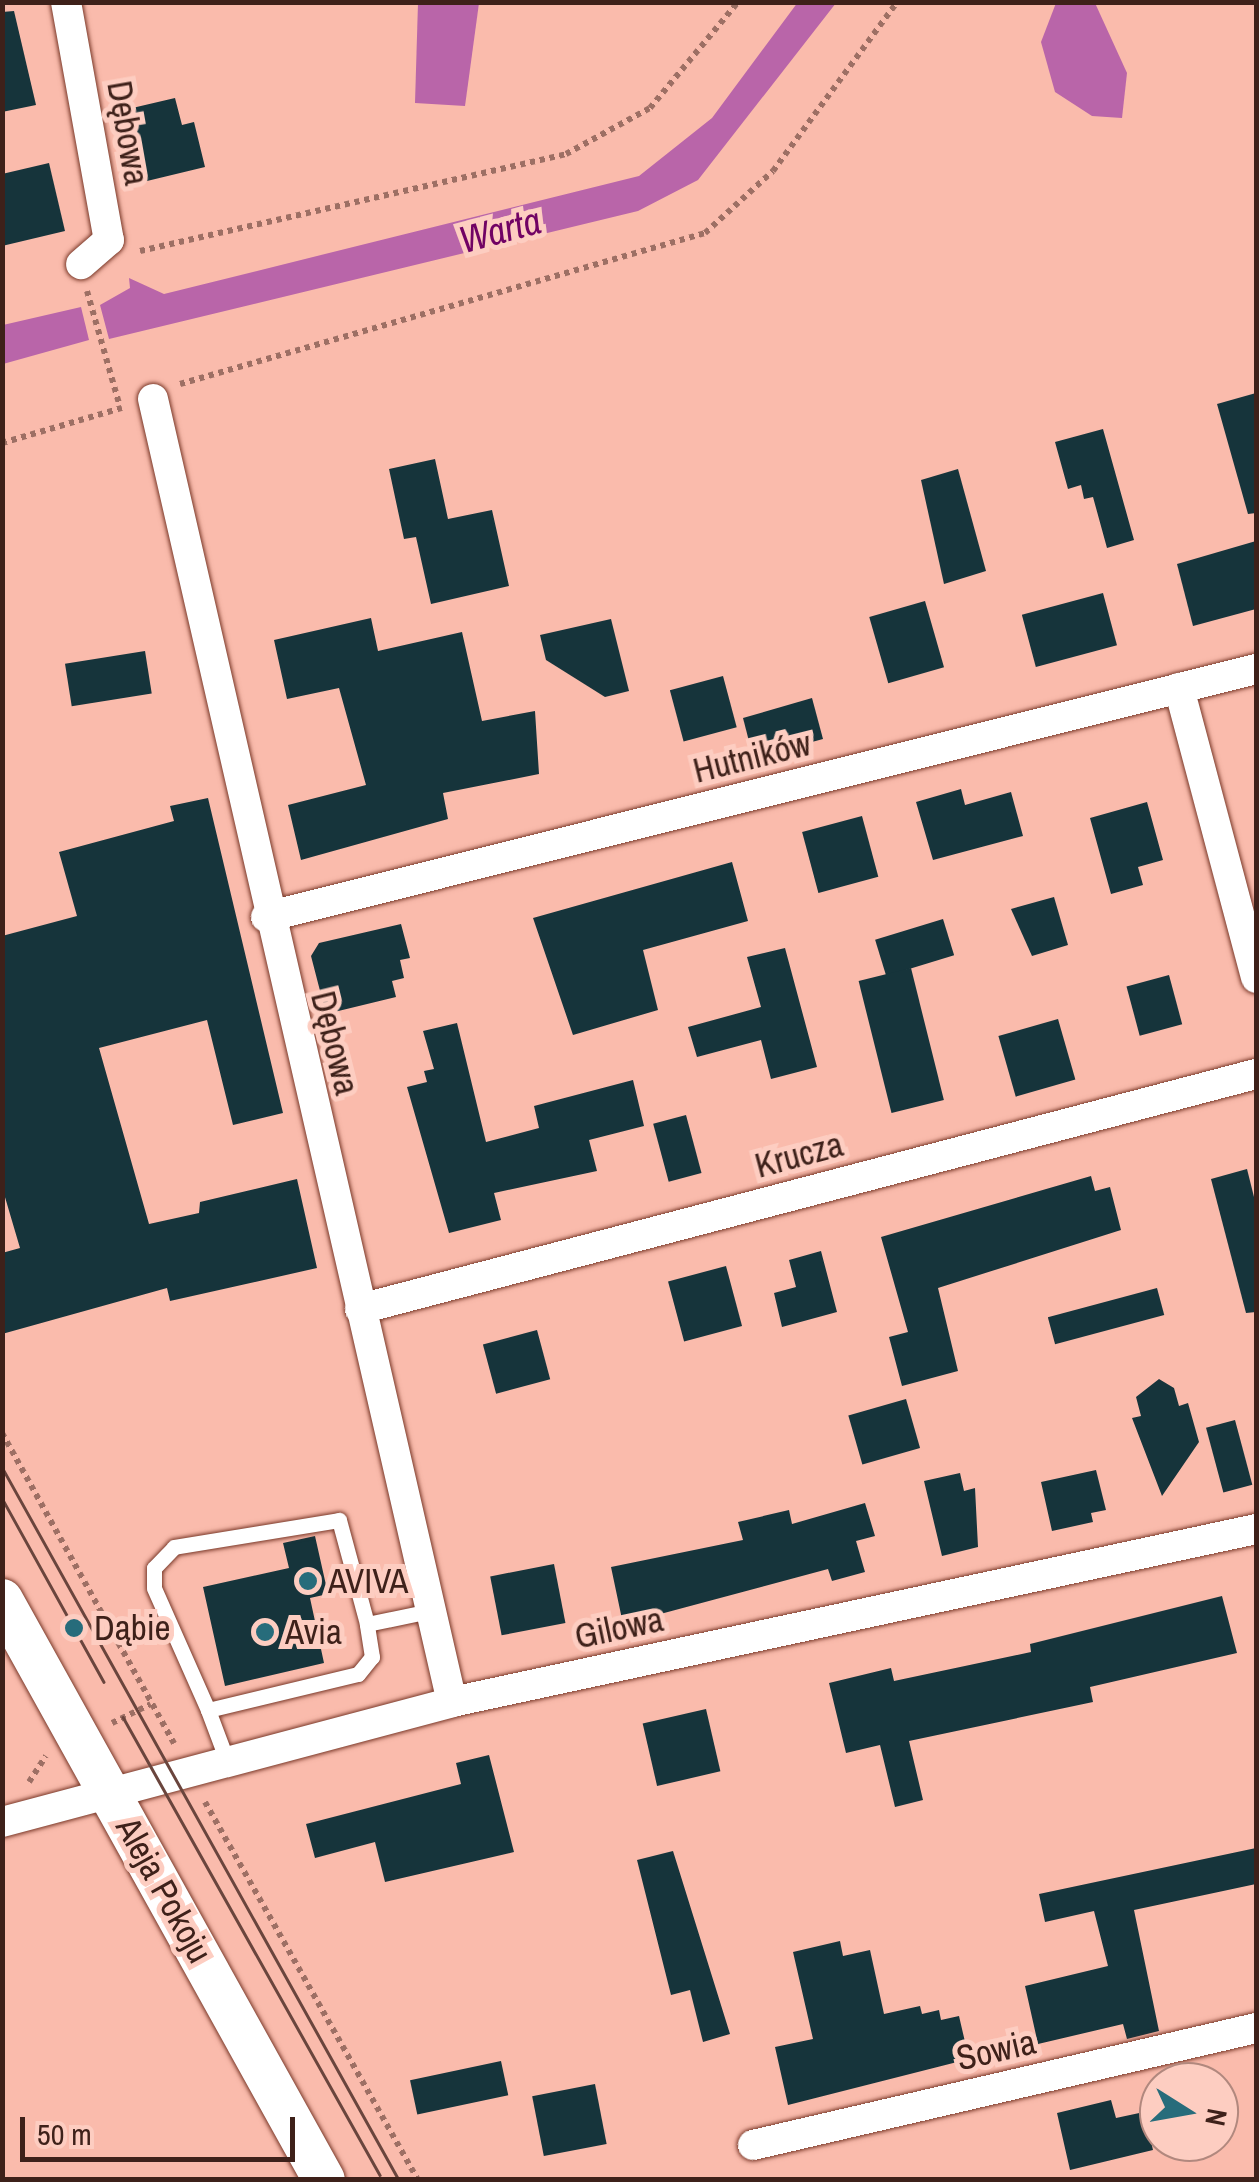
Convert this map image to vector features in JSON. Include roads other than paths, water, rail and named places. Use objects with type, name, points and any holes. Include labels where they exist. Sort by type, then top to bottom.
[{"type":"street","name":"Dębowa","points":[[66,2],[109,240],[81,264]]},
{"type":"street","name":"Dębowa","points":[[153,399],[266,917],[452,1702]]},
{"type":"street","name":"Hutników","points":[[266,917],[1256,669]]},
{"type":"street","points":[[1180,688],[1256,978]]},
{"type":"street","name":"Krucza","points":[[360,1309],[1256,1074]]},
{"type":"street","name":"Gilowa","points":[[15,1819],[226,1758],[452,1702],[1256,1529]]},
{"type":"street","name":"Aleja Pokoju","points":[[2,1600],[324,2180]]},
{"type":"street","name":"Sowia","points":[[753,2144],[1256,2028]]},
{"type":"lane","points":[[208,1710],[364,1671],[372,1656],[367,1624],[339,1520],[174,1547],[154,1568],[154,1588],[226,1758]]},
{"type":"lane","points":[[367,1624],[430,1611]]},
{"type":"water","name":"Warta","points":[[798,2],[836,3],[698,180],[638,211],[109,339],[100,305],[130,288],[129,278],[164,294],[639,176],[712,118]]},
{"type":"water","points":[[418,3],[479,3],[465,106],[415,103]]},
{"type":"water","points":[[1056,3],[1095,3],[1127,73],[1122,118],[1092,116],[1055,92],[1041,42]]},
{"type":"water","points":[[81,307],[89,340],[3,364],[3,325]]},
{"type":"tram line","points":[[2,1467],[399,2180]]},
{"type":"tram line","points":[[2,1498],[104,1682]]},
{"type":"tram line","points":[[123,1717],[380,2175]]},
{"type":"place","name":"AVIVA","points":[[308,1581]]},
{"type":"place","name":"Dąbie","points":[[74,1628]]},
{"type":"place","name":"Avia","points":[[265,1632]]}]
